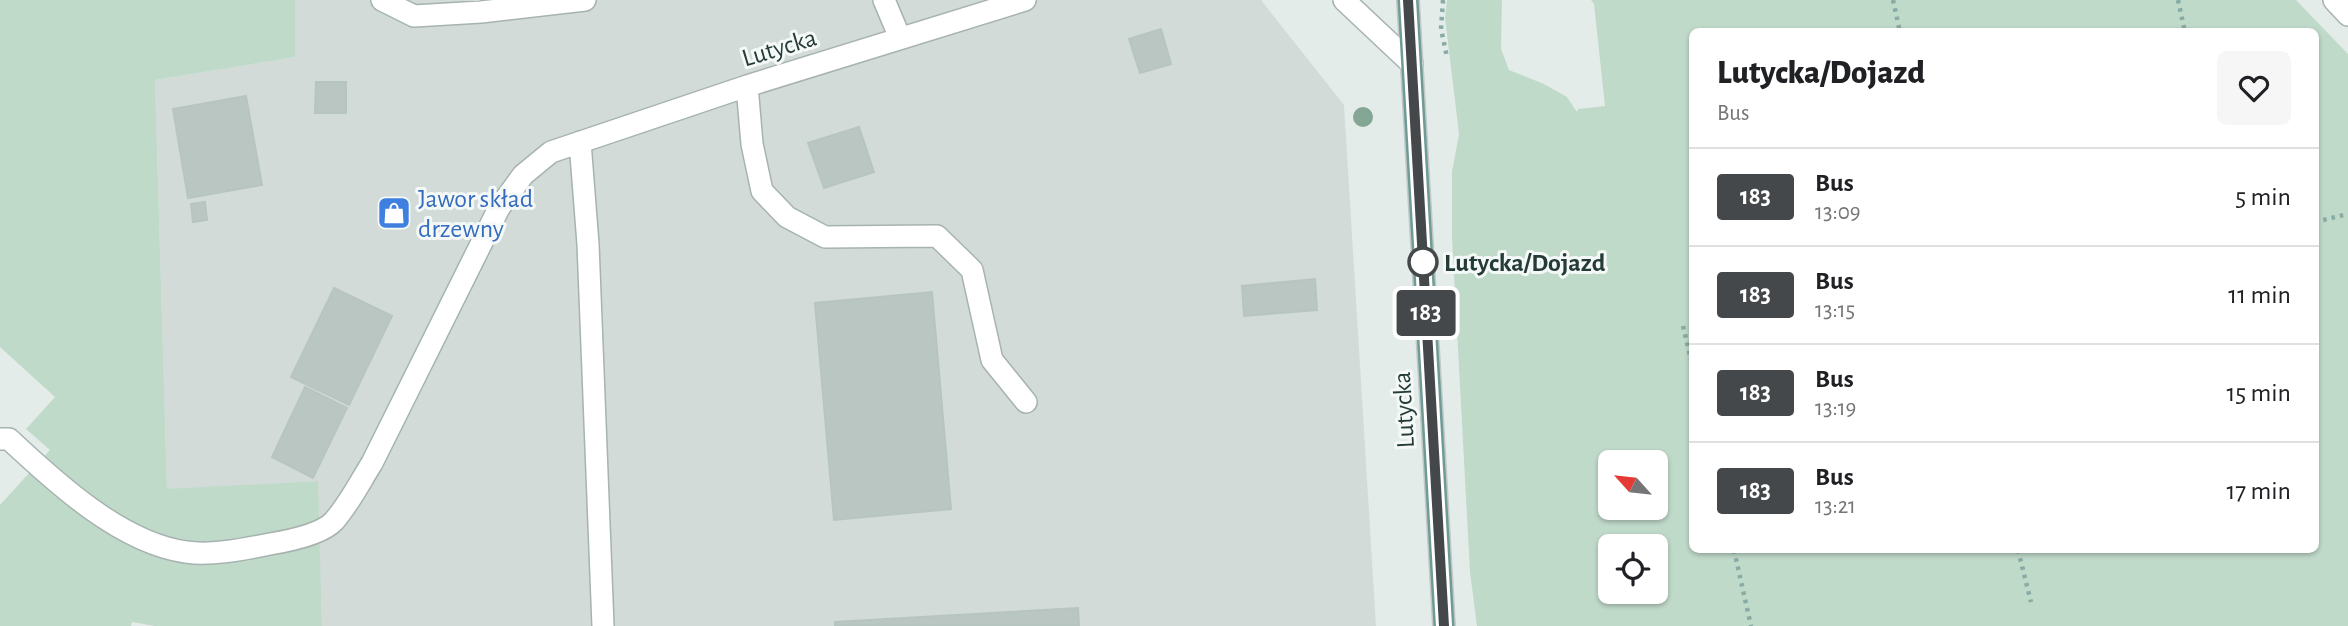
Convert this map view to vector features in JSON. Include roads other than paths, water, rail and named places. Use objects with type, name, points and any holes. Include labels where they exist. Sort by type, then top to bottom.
[{"type":"main road","name":"Lutycka","points":[[1408,0],[1444,626]]},
{"type":"street","points":[[382,0],[414,16],[481,12],[585,0]]},
{"type":"street","points":[[884,0],[900,38]]},
{"type":"street","name":"Lutycka","points":[[0,439],[9,439],[37,465],[110,522],[145,541],[187,552],[252,548],[297,539],[333,523],[372,463],[499,208],[523,175],[551,152],[747,86],[1025,0]]},
{"type":"street","points":[[1345,0],[1412,64]]},
{"type":"street","points":[[2334,0],[2348,15]]},
{"type":"street","points":[[747,86],[752,144],[762,191],[787,217],[825,237],[937,236],[972,270],[992,360],[1026,402]]},
{"type":"street","points":[[580,142],[588,244],[603,626]]},
{"type":"place","name":"Jawor skład drzewny","points":[[394,213]]},
{"type":"place","name":"Lutycka/Dojazd","points":[[1423,262]]}]
